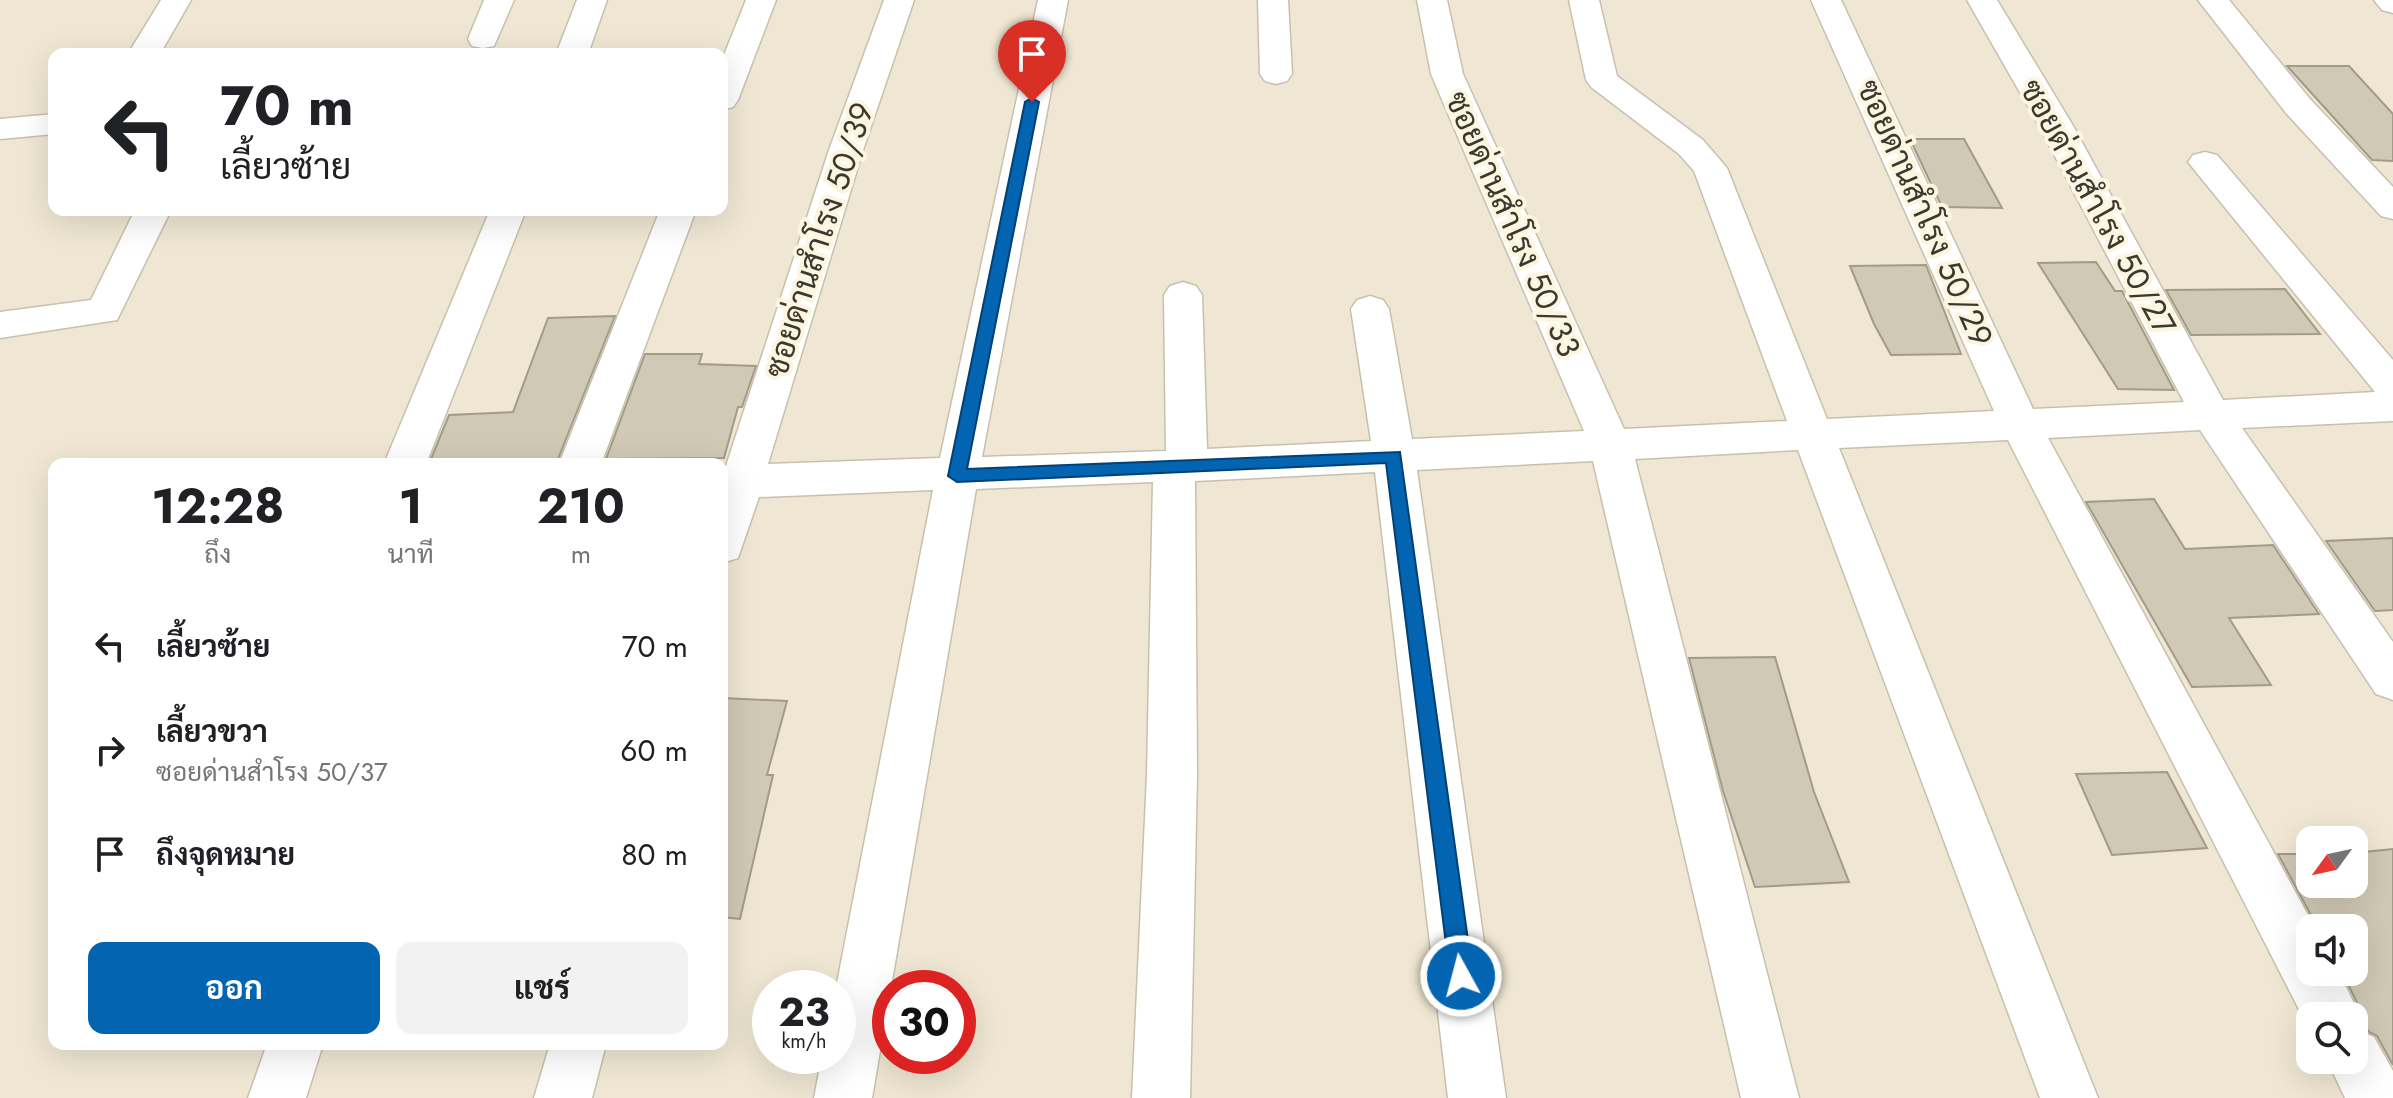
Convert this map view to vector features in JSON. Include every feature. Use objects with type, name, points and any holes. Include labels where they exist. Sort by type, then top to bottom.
[{"type":"street","points":[[148,48],[176,0]]},
{"type":"street","points":[[483,39],[499,0]]},
{"type":"street","points":[[574,48],[592,0]]},
{"type":"street","points":[[728,85],[761,0]]},
{"type":"street","name":"ซอยด่านสำโรง 50/39","points":[[728,507],[732,481],[899,0]]},
{"type":"street","points":[[843,1098],[957,476],[1053,0]]},
{"type":"street","points":[[1273,0],[1276,74]]},
{"type":"street","name":"ซอยด่านสำโรง 50/33","points":[[1432,0],[1447,74],[1610,443],[1770,1098]]},
{"type":"street","points":[[1584,0],[1602,80],[1691,147],[1710,168],[2069,1098]]},
{"type":"street","name":"ซอยด่านสำโรง 50/29","points":[[1826,0],[2021,426],[2325,1002]]},
{"type":"street","name":"ซอยด่านสำโรง 50/27","points":[[1982,0],[2055,124],[2212,416],[2393,680]]},
{"type":"street","points":[[2213,0],[2298,106],[2393,208]]},
{"type":"street","points":[[2389,0],[2393,4]]},
{"type":"street","points":[[0,129],[48,125]]},
{"type":"street","points":[[2205,162],[2393,387]]},
{"type":"street","points":[[0,325],[104,311],[150,216]]},
{"type":"street","points":[[407,458],[506,216]]},
{"type":"street","points":[[582,458],[676,216]]},
{"type":"street","points":[[1161,1098],[1183,295]]},
{"type":"street","points":[[1370,309],[1394,456],[1477,1098]]},
{"type":"street","points":[[732,481],[957,476],[1180,466],[2393,406]]},
{"type":"street","points":[[277,1098],[293,1050]]},
{"type":"street","points":[[563,1098],[576,1050]]},
{"type":"street","points":[[2363,1074],[2376,1098]]},
{"type":"street","points":[[2384,1098],[2393,1097]]},
{"type":"building","points":[[2287,66],[2349,66],[2393,114],[2393,161],[2372,160]]},
{"type":"building","points":[[1910,139],[1964,139],[2002,208],[1942,207]]},
{"type":"building","points":[[2096,262],[2115,291],[2122,291],[2174,390],[2118,389],[2038,263]]},
{"type":"building","points":[[1926,265],[1961,354],[1891,355],[1874,324],[1850,266]]},
{"type":"building","points":[[2285,289],[2320,334],[2191,335],[2166,290]]},
{"type":"building","points":[[615,316],[558,458],[431,458],[449,415],[513,412],[548,318]]},
{"type":"building","points":[[645,354],[702,354],[699,364],[756,366],[742,407],[738,407],[724,458],[606,458]]},
{"type":"building","points":[[2154,499],[2185,549],[2273,545],[2319,614],[2229,618],[2271,685],[2192,687],[2086,502]]},
{"type":"building","points":[[2393,538],[2393,610],[2375,611],[2326,541]]},
{"type":"building","points":[[1775,657],[1814,792],[1849,882],[1755,887],[1723,791],[1689,658]]},
{"type":"building","points":[[728,698],[787,701],[767,775],[773,775],[740,919],[728,918]]},
{"type":"building","points":[[2167,772],[2207,848],[2112,855],[2076,774]]},
{"type":"building","points":[[2393,849],[2393,1065],[2377,1036],[2368,1030],[2368,1002],[2357,1002],[2349,986],[2368,986],[2368,914],[2310,914],[2302,898],[2368,898],[2368,852]]},
{"type":"building","points":[[2278,854],[2296,854],[2296,887]]},
{"type":"route","points":[[1032,102],[957,476],[1394,456],[1461,976]]}]
